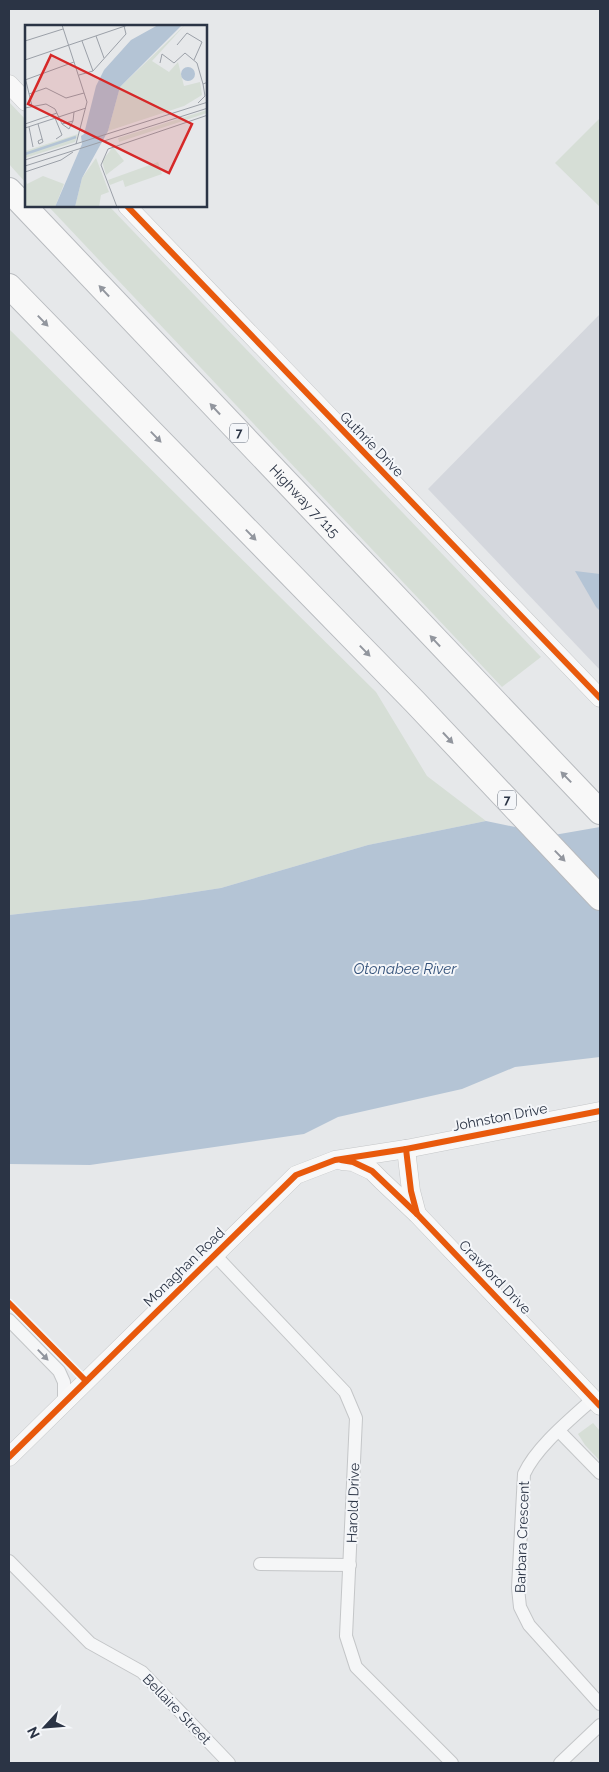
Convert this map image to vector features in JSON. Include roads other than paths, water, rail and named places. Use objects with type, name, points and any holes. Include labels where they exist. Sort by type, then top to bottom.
[{"type":"highway","name":"Highway 7/115","points":[[9,190],[25,207]]},
{"type":"highway","name":"Highway 7/115","points":[[26,208],[600,812]]},
{"type":"highway","name":"7","points":[[9,286],[415,702],[600,898]]},
{"type":"street","points":[[9,84],[25,101]]},
{"type":"street","name":"Guthrie Drive","points":[[129,208],[600,698]]},
{"type":"street","name":"Johnston Drive","points":[[406,1149],[600,1111]]},
{"type":"street","name":"Monaghan Road","points":[[9,1457],[296,1175],[335,1160],[406,1149]]},
{"type":"street","name":"Crawford Drive","points":[[406,1149],[411,1191],[417,1214],[597,1402]]},
{"type":"street","points":[[335,1160],[353,1162],[372,1171],[417,1214]]},
{"type":"street","name":"Harold Drive","points":[[215,1255],[344,1392],[356,1418],[346,1636],[356,1667],[452,1763]]},
{"type":"street","points":[[9,1320],[59,1371],[64,1382],[64,1402]]},
{"type":"street","name":"Barbara Crescent","points":[[597,1402],[559,1431],[528,1465],[524,1474],[518,1588],[520,1608],[529,1625],[600,1704]]},
{"type":"street","points":[[559,1431],[600,1473]]},
{"type":"street","name":"Bellaire Street","points":[[9,1561],[90,1643],[142,1672],[229,1763]]},
{"type":"street","points":[[260,1564],[350,1565]]},
{"type":"street","points":[[560,1763],[600,1725]]},
{"type":"water","points":[[575,571],[600,574],[600,611],[596,607]]},
{"type":"water","name":"Otonabee River","points":[[486,821],[554,835],[600,827],[600,1057],[515,1067],[462,1089],[338,1117],[304,1134],[90,1165],[9,1164],[9,915],[143,900],[221,888],[368,845]]}]
